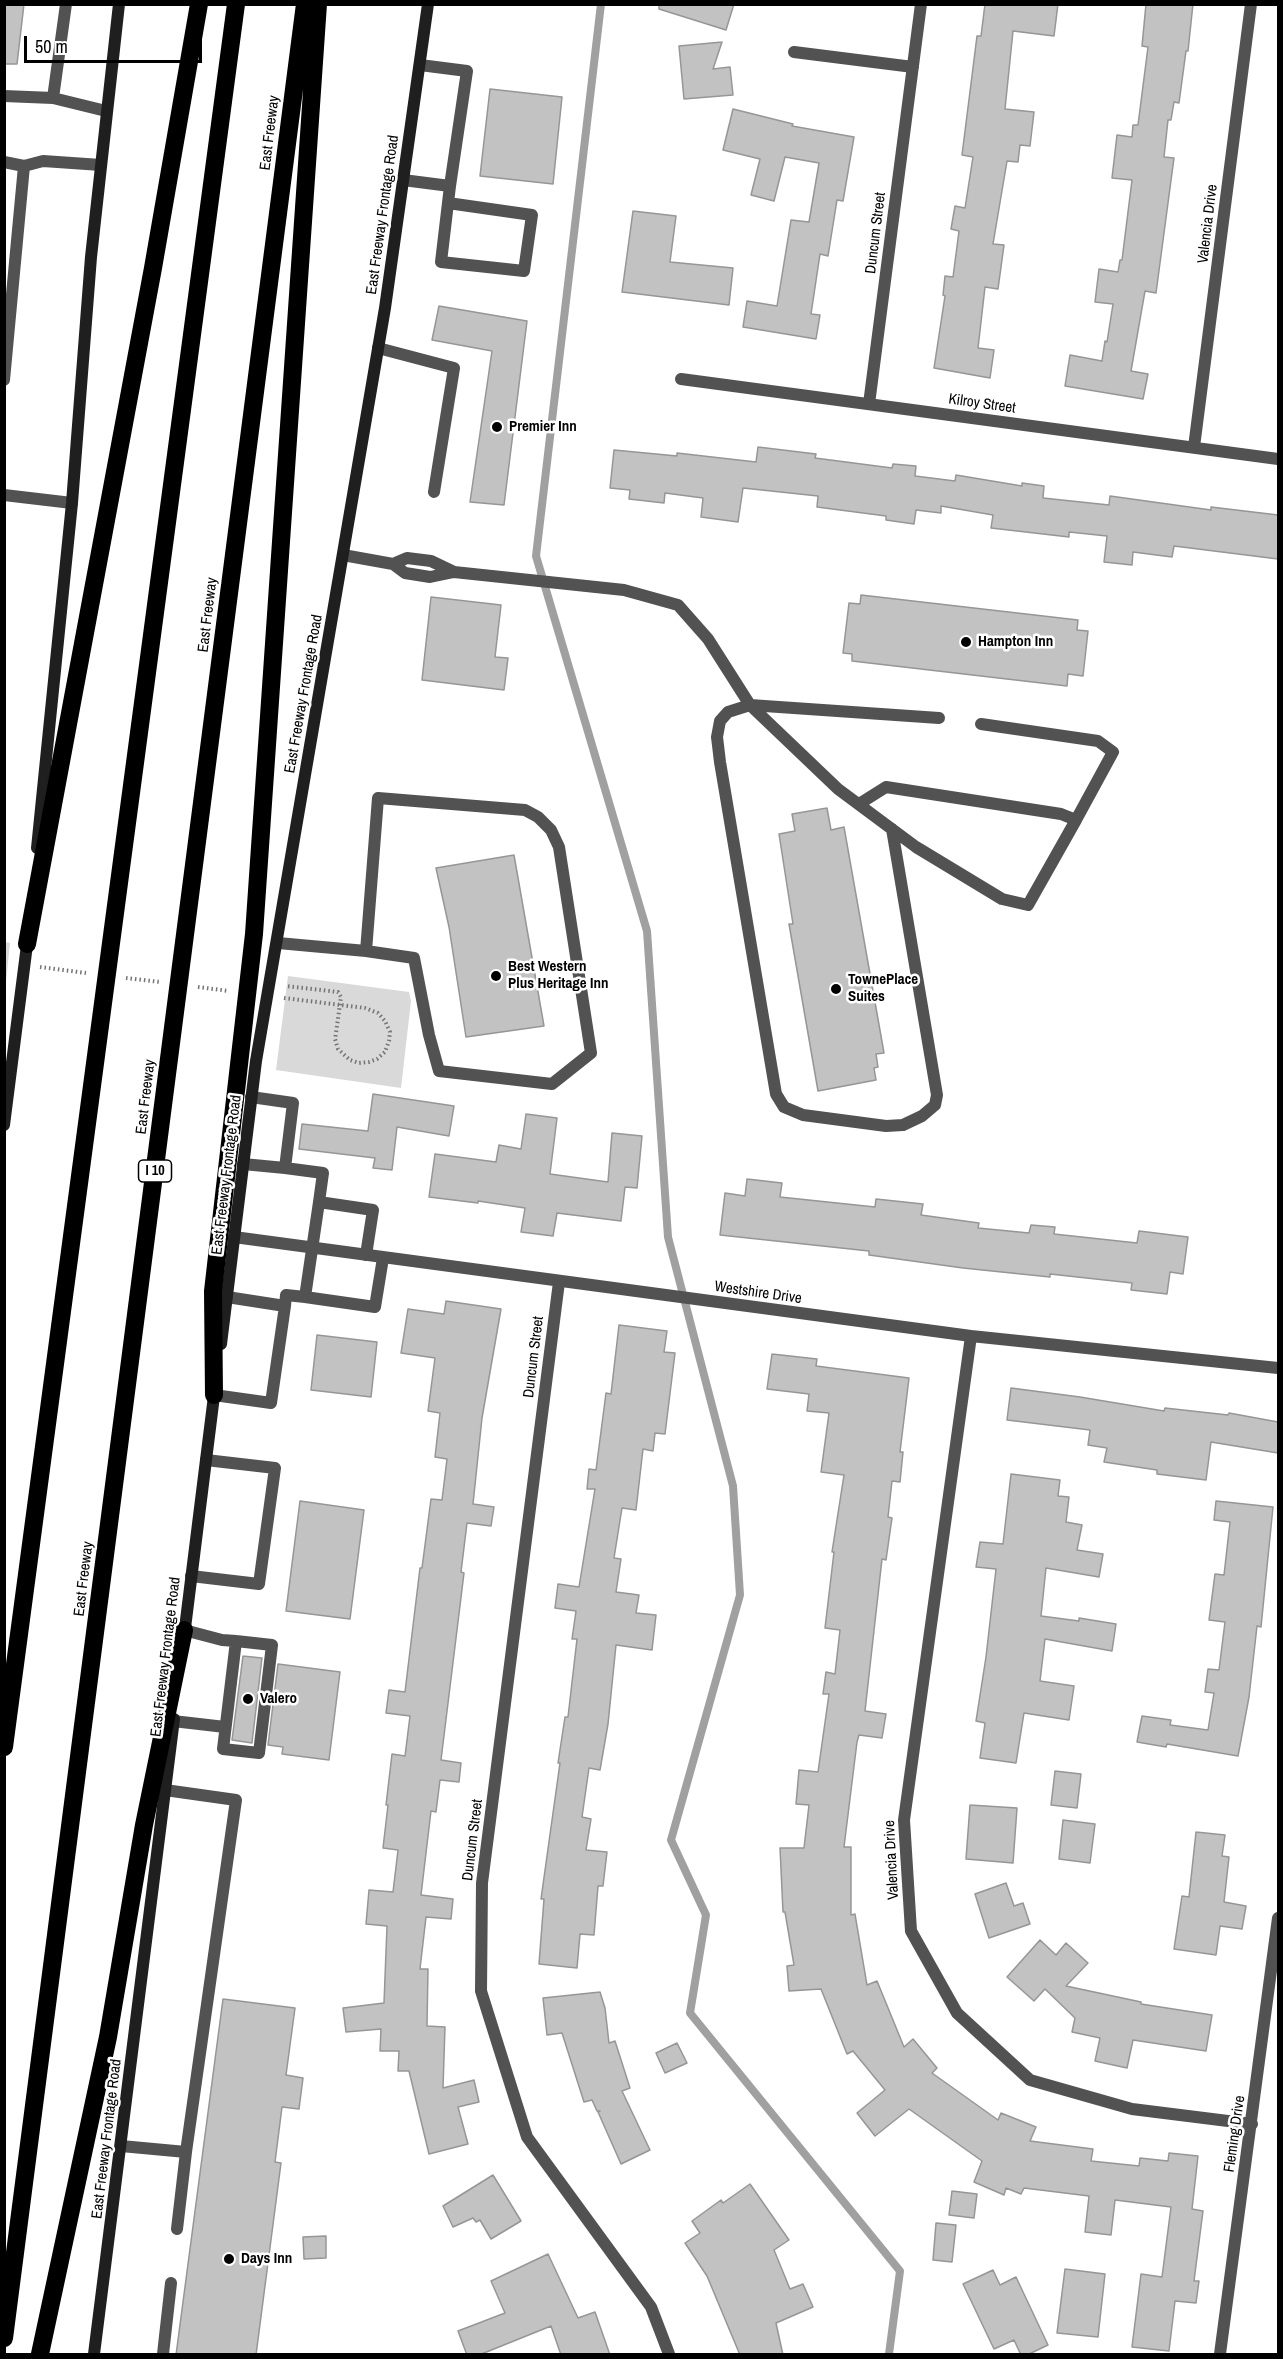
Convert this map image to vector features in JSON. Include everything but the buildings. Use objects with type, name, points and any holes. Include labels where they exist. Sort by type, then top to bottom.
[{"type":"highway","points":[[27,944],[151,280],[199,4]]},
{"type":"highway","points":[[4,1747],[236,4]]},
{"type":"highway","name":"East Freeway","points":[[4,2338],[305,4]]},
{"type":"highway","points":[[214,1395],[213,1291],[254,934],[318,4]]},
{"type":"highway","points":[[40,2355],[108,2037],[144,1825],[184,1630]]},
{"type":"main road","points":[[4,1125],[27,944],[72,503],[106,111],[119,4]]},
{"type":"main road","name":"East Freeway Frontage Road","points":[[94,2355],[251,1097],[378,348],[428,4]]},
{"type":"street","points":[[53,98],[66,4]]},
{"type":"street","name":"Duncum Street","points":[[869,404],[921,4]]},
{"type":"street","name":"Valencia Drive","points":[[1194,447],[1251,4]]},
{"type":"street","points":[[794,52],[913,67]]},
{"type":"street","points":[[420,65],[467,71],[450,186],[441,262],[524,271],[532,215],[448,203]]},
{"type":"street","points":[[4,96],[53,98],[106,111]]},
{"type":"street","points":[[4,162],[24,166],[43,161],[101,165]]},
{"type":"street","points":[[4,380],[24,166]]},
{"type":"street","points":[[403,180],[450,186]]},
{"type":"street","points":[[4,227],[18,229]]},
{"type":"street","points":[[378,348],[454,368],[434,492]]},
{"type":"street","name":"Kilroy Street","points":[[681,379],[1278,459]]},
{"type":"street","points":[[4,495],[72,503]]},
{"type":"street","points":[[343,555],[393,564],[407,558],[431,561],[454,572],[624,590],[678,604],[708,639],[750,705],[838,789],[916,847],[1002,899],[1028,905],[1113,752],[1098,741],[981,724]]},
{"type":"street","points":[[892,829],[937,1095],[935,1105],[922,1116],[903,1125],[885,1126],[803,1115],[784,1107],[776,1094],[720,762],[717,737],[720,721],[728,712],[750,705],[939,718]]},
{"type":"street","points":[[859,804],[886,787],[1061,814],[1076,820]]},
{"type":"street","points":[[278,943],[414,958],[429,1035],[439,1071],[552,1084],[591,1053],[559,847],[551,830],[538,817],[525,810],[378,798],[366,951]]},
{"type":"street","points":[[251,1097],[293,1103],[285,1168]]},
{"type":"street","points":[[243,1164],[323,1173],[305,1297]]},
{"type":"street","points":[[319,1202],[373,1210],[366,1255]]},
{"type":"street","name":"Westshire Drive","points":[[234,1237],[971,1336],[1278,1368]]},
{"type":"street","points":[[214,1395],[271,1403],[286,1294],[375,1307],[383,1257]]},
{"type":"street","name":"Duncum Street","points":[[559,1282],[482,1883],[482,1991],[527,2137],[651,2307],[669,2355]]},
{"type":"street","points":[[227,1297],[285,1306]]},
{"type":"street","name":"Valencia Drive","points":[[971,1336],[904,1820],[911,1931],[957,2013],[1030,2080],[1132,2109],[1252,2124]]},
{"type":"street","points":[[191,1576],[259,1584],[275,1468],[206,1460]]},
{"type":"street","points":[[184,1630],[222,1640],[236,1641],[273,1645],[258,1753],[223,1749],[236,1641]]},
{"type":"street","points":[[173,1721],[225,1727]]},
{"type":"street","points":[[165,1790],[236,1800],[177,2229]]},
{"type":"street","name":"Fleming Drive","points":[[1220,2355],[1278,1918]]},
{"type":"street","points":[[121,2146],[186,2152]]},
{"type":"street","points":[[163,2355],[171,2283]]},
{"type":"path","points":[[270,985],[338,992],[341,997],[335,1039],[344,1055],[359,1063],[377,1059],[385,1052],[390,1032],[386,1021],[378,1013],[365,1008]]},
{"type":"shaded area","points":[[4,942],[10,943],[5,991]]},
{"type":"shaded area","points":[[288,976],[409,992],[411,1001],[401,1088],[276,1070]]},
{"type":"waterway","points":[[601,4],[536,556],[647,931],[668,1237],[733,1486],[740,1595],[671,1840],[706,1915],[690,2013],[900,2271],[889,2354]]},
{"type":"place","name":"Premier Inn","points":[[497,427]]},
{"type":"place","name":"Hampton Inn","points":[[966,642]]},
{"type":"place","name":"Best Western Plus Heritage Inn","points":[[496,976]]},
{"type":"place","name":"TownePlace Suites","points":[[836,989]]},
{"type":"place","name":"Valero","points":[[248,1699]]},
{"type":"place","name":"Days Inn","points":[[229,2259]]}]
